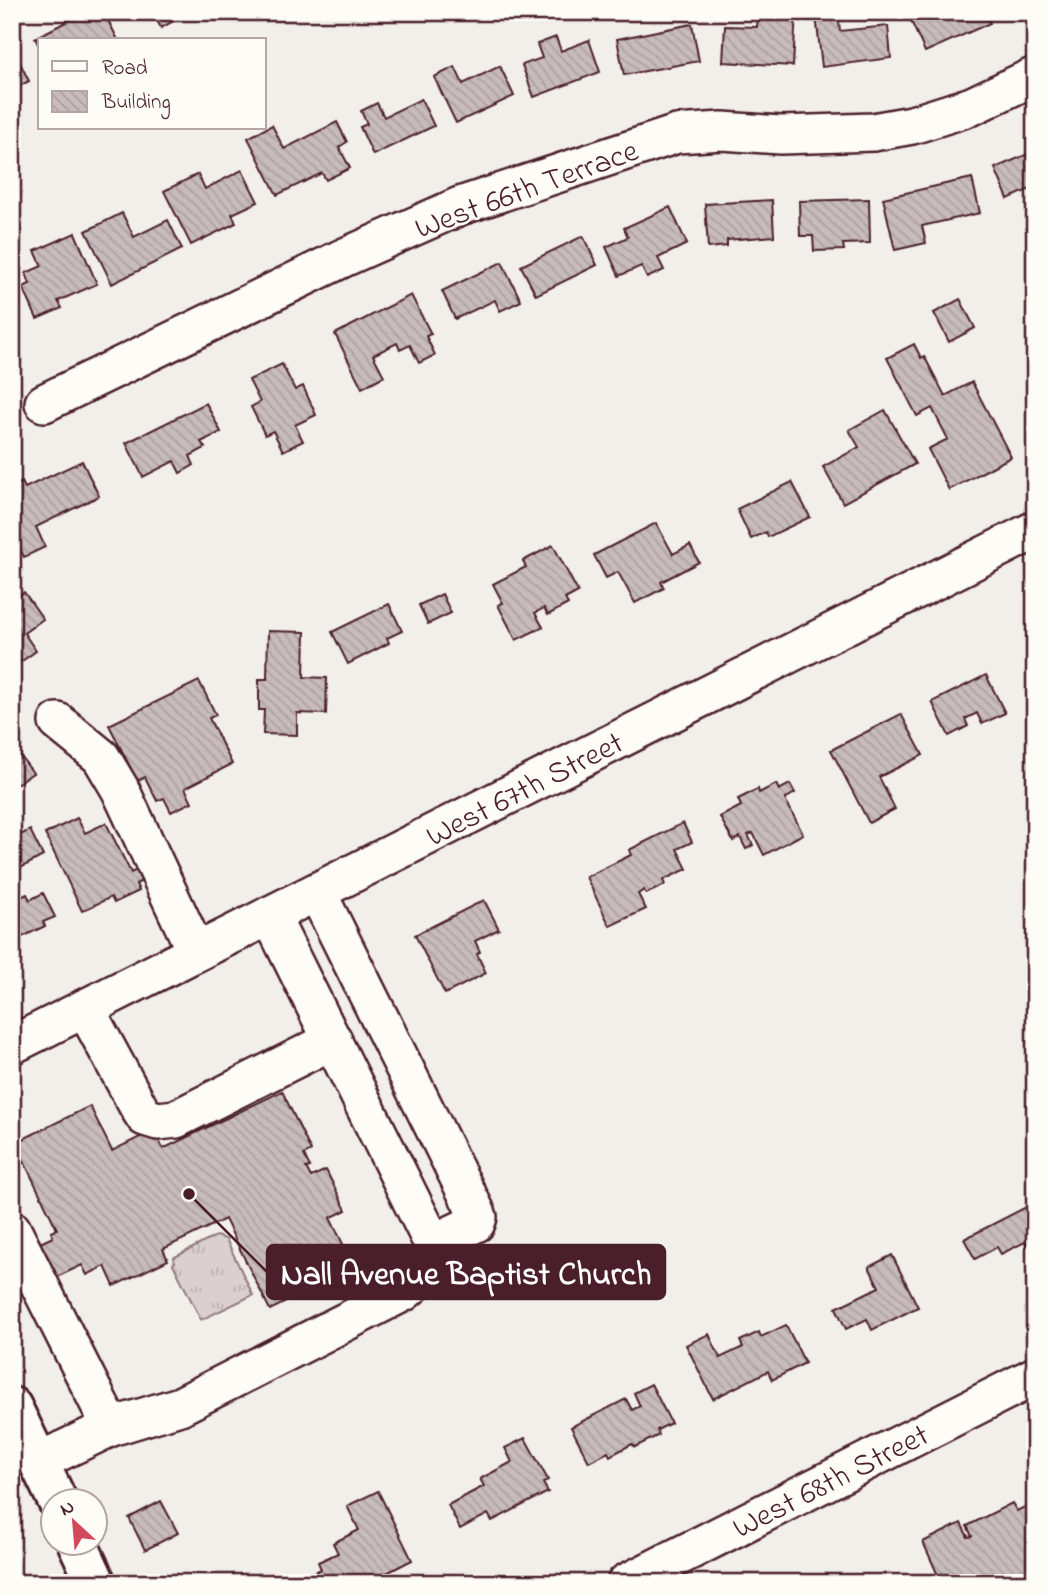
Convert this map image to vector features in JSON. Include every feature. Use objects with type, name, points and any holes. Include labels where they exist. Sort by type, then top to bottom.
[{"type":"main road","points":[[12,1407],[50,1486]]},
{"type":"main road","points":[[83,1556],[96,1583]]},
{"type":"street","name":"West 66th Terrace","points":[[44,403],[343,258],[460,206],[677,134],[722,131],[781,135],[873,132],[912,125],[972,106],[1035,76]]},
{"type":"street","name":"West 67th Street","points":[[12,1045],[1035,530]]},
{"type":"street","points":[[58,722],[101,757],[120,789],[196,952]]},
{"type":"street","points":[[317,892],[478,1217],[476,1223],[434,1239]]},
{"type":"street","points":[[38,1462],[111,1427],[180,1406],[404,1292],[419,1279],[434,1239],[270,915]]},
{"type":"street","points":[[85,1009],[139,1108],[145,1117],[158,1121],[176,1119],[332,1040]]},
{"type":"street","points":[[12,1230],[111,1427]]},
{"type":"street","name":"West 68th Street","points":[[626,1583],[1035,1376]]},
{"type":"green space","points":[[216,1236],[226,1239],[253,1295],[201,1320],[173,1264],[173,1258]]},
{"type":"building","points":[[85,12],[104,12],[117,38],[38,38],[38,44],[35,38]]},
{"type":"building","points":[[152,12],[190,12],[161,28]]},
{"type":"building","points":[[758,12],[796,12],[793,66],[723,62],[725,26],[757,27]]},
{"type":"building","points":[[932,12],[985,12],[990,23],[925,52],[911,21]]},
{"type":"building","points":[[838,13],[840,31],[888,26],[891,58],[822,67],[816,16]]},
{"type":"building","points":[[692,24],[699,61],[624,75],[617,39]]},
{"type":"building","points":[[556,37],[561,51],[589,40],[600,72],[534,97],[522,65],[542,58],[537,44]]},
{"type":"building","points":[[15,53],[29,81],[12,90],[12,55]]},
{"type":"building","points":[[500,66],[514,96],[456,123],[434,77],[455,67],[463,84]]},
{"type":"building","points":[[421,99],[434,126],[373,155],[360,127],[367,124],[361,111],[377,103],[384,117]]},
{"type":"building","points":[[337,122],[347,142],[339,147],[350,168],[326,180],[322,173],[277,195],[248,138],[272,125],[284,149]]},
{"type":"building","points":[[1035,151],[1035,197],[1030,189],[1008,199],[995,168]]},
{"type":"building","points":[[242,170],[258,202],[232,214],[236,223],[191,245],[164,191],[198,174],[205,189]]},
{"type":"building","points":[[972,178],[980,213],[922,226],[926,243],[895,250],[883,198]]},
{"type":"building","points":[[869,199],[870,243],[843,244],[844,250],[814,251],[813,236],[800,236],[799,201]]},
{"type":"building","points":[[772,200],[774,236],[727,240],[727,246],[708,248],[705,204]]},
{"type":"building","points":[[670,207],[687,244],[658,258],[664,270],[647,278],[641,266],[619,276],[606,247],[628,237],[624,228]]},
{"type":"building","points":[[122,213],[134,237],[168,220],[182,249],[112,284],[86,231]]},
{"type":"building","points":[[75,233],[97,284],[58,301],[62,308],[37,319],[23,287],[30,284],[26,273],[42,266],[35,251]]},
{"type":"building","points":[[583,236],[597,265],[536,295],[521,266]]},
{"type":"building","points":[[502,262],[521,301],[500,311],[495,300],[455,319],[442,291]]},
{"type":"building","points":[[411,295],[431,334],[426,336],[435,355],[419,363],[410,345],[400,350],[397,343],[373,355],[384,376],[362,388],[335,334]]},
{"type":"building","points":[[960,299],[975,328],[949,342],[934,313]]},
{"type":"building","points":[[914,344],[921,358],[924,356],[945,396],[972,382],[1011,457],[949,490],[928,449],[948,439],[932,408],[917,416],[887,358]]},
{"type":"building","points":[[282,364],[295,390],[303,386],[316,415],[295,425],[303,441],[283,451],[273,431],[265,435],[251,407],[260,402],[249,380]]},
{"type":"building","points":[[206,403],[221,432],[201,442],[205,448],[190,456],[194,465],[180,473],[174,461],[143,477],[126,443]]},
{"type":"building","points":[[885,410],[915,464],[843,503],[823,467],[859,447],[849,430]]},
{"type":"building","points":[[82,461],[99,496],[36,527],[45,547],[24,557],[12,532],[12,487],[22,482],[25,488]]},
{"type":"building","points":[[792,482],[810,517],[768,537],[766,532],[751,539],[737,509]]},
{"type":"building","points":[[656,523],[673,554],[690,545],[699,562],[661,582],[664,588],[635,603],[618,572],[606,578],[594,555]]},
{"type":"building","points":[[553,545],[578,592],[565,599],[568,604],[548,615],[544,608],[535,613],[543,627],[516,640],[498,605],[503,603],[493,584],[526,567],[523,561]]},
{"type":"building","points":[[24,592],[43,619],[24,633],[36,651],[12,668],[12,600]]},
{"type":"building","points":[[442,594],[451,613],[428,624],[419,605]]},
{"type":"building","points":[[389,604],[402,631],[387,638],[389,643],[348,664],[332,632]]},
{"type":"building","points":[[268,631],[305,632],[304,677],[327,678],[326,714],[297,713],[297,735],[263,734],[264,710],[259,710],[259,679],[267,679]]},
{"type":"building","points":[[986,675],[1005,713],[982,724],[977,713],[965,719],[968,726],[949,736],[932,702]]},
{"type":"building","points":[[199,681],[216,715],[209,718],[232,764],[185,788],[192,802],[171,812],[164,798],[157,801],[145,777],[137,781],[109,725]]},
{"type":"building","points":[[901,714],[923,755],[879,777],[895,809],[869,823],[831,750]]},
{"type":"building","points":[[16,750],[33,773],[12,787],[12,753]]},
{"type":"building","points":[[776,784],[779,790],[790,784],[795,793],[785,799],[803,834],[764,855],[753,833],[748,835],[753,845],[746,849],[740,837],[733,841],[720,817],[741,806],[738,799],[758,789],[759,793]]},
{"type":"building","points":[[77,818],[85,833],[106,823],[131,873],[144,866],[150,877],[136,884],[139,891],[114,903],[111,897],[82,911],[45,834]]},
{"type":"building","points":[[683,823],[692,842],[677,849],[687,869],[663,880],[665,885],[646,894],[644,890],[638,894],[646,909],[610,926],[586,877],[631,855],[629,850]]},
{"type":"building","points":[[30,830],[43,856],[17,870],[12,860],[12,839]]},
{"type":"building","points":[[43,893],[55,917],[43,922],[45,926],[12,942],[12,901],[27,894],[30,900]]},
{"type":"building","points":[[484,900],[499,929],[475,941],[480,952],[477,954],[486,973],[445,994],[415,935]]},
{"type":"building","points":[[282,1091],[311,1151],[304,1155],[310,1167],[306,1168],[311,1177],[326,1170],[346,1210],[330,1218],[355,1268],[270,1310],[225,1219],[163,1249],[168,1260],[114,1286],[105,1266],[87,1275],[82,1265],[57,1277],[40,1243],[53,1237],[51,1232],[57,1229],[15,1143],[90,1106],[112,1151],[154,1130],[163,1149]]},
{"type":"building","points":[[1030,1205],[1035,1214],[1035,1242],[1027,1246],[1025,1242],[1001,1254],[997,1247],[975,1259],[964,1239]]},
{"type":"building","points":[[892,1255],[918,1307],[872,1330],[867,1319],[846,1329],[836,1308],[879,1287],[869,1267]]},
{"type":"building","points":[[786,1325],[805,1363],[772,1380],[768,1371],[713,1399],[686,1345],[709,1334],[720,1358],[743,1347],[740,1341],[759,1332],[761,1337]]},
{"type":"building","points":[[651,1384],[671,1423],[657,1430],[659,1435],[635,1447],[632,1444],[610,1456],[608,1452],[589,1462],[571,1427],[626,1399],[632,1410],[640,1406],[634,1393]]},
{"type":"building","points":[[525,1438],[548,1480],[543,1483],[548,1492],[492,1521],[488,1514],[460,1529],[448,1505],[484,1486],[480,1479],[512,1462],[505,1448]]},
{"type":"building","points":[[378,1491],[412,1560],[371,1581],[369,1576],[355,1583],[300,1583],[299,1580],[321,1569],[318,1562],[338,1553],[333,1543],[359,1530],[347,1506]]},
{"type":"building","points":[[161,1501],[178,1533],[145,1550],[129,1518]]},
{"type":"building","points":[[1012,1503],[1017,1511],[1030,1504],[1035,1514],[1035,1578],[1025,1583],[941,1582],[923,1542],[961,1523],[968,1537],[972,1536],[967,1526]]},
{"type":"place","name":"Nall Avenue Baptist Church","points":[[189,1194]]}]
